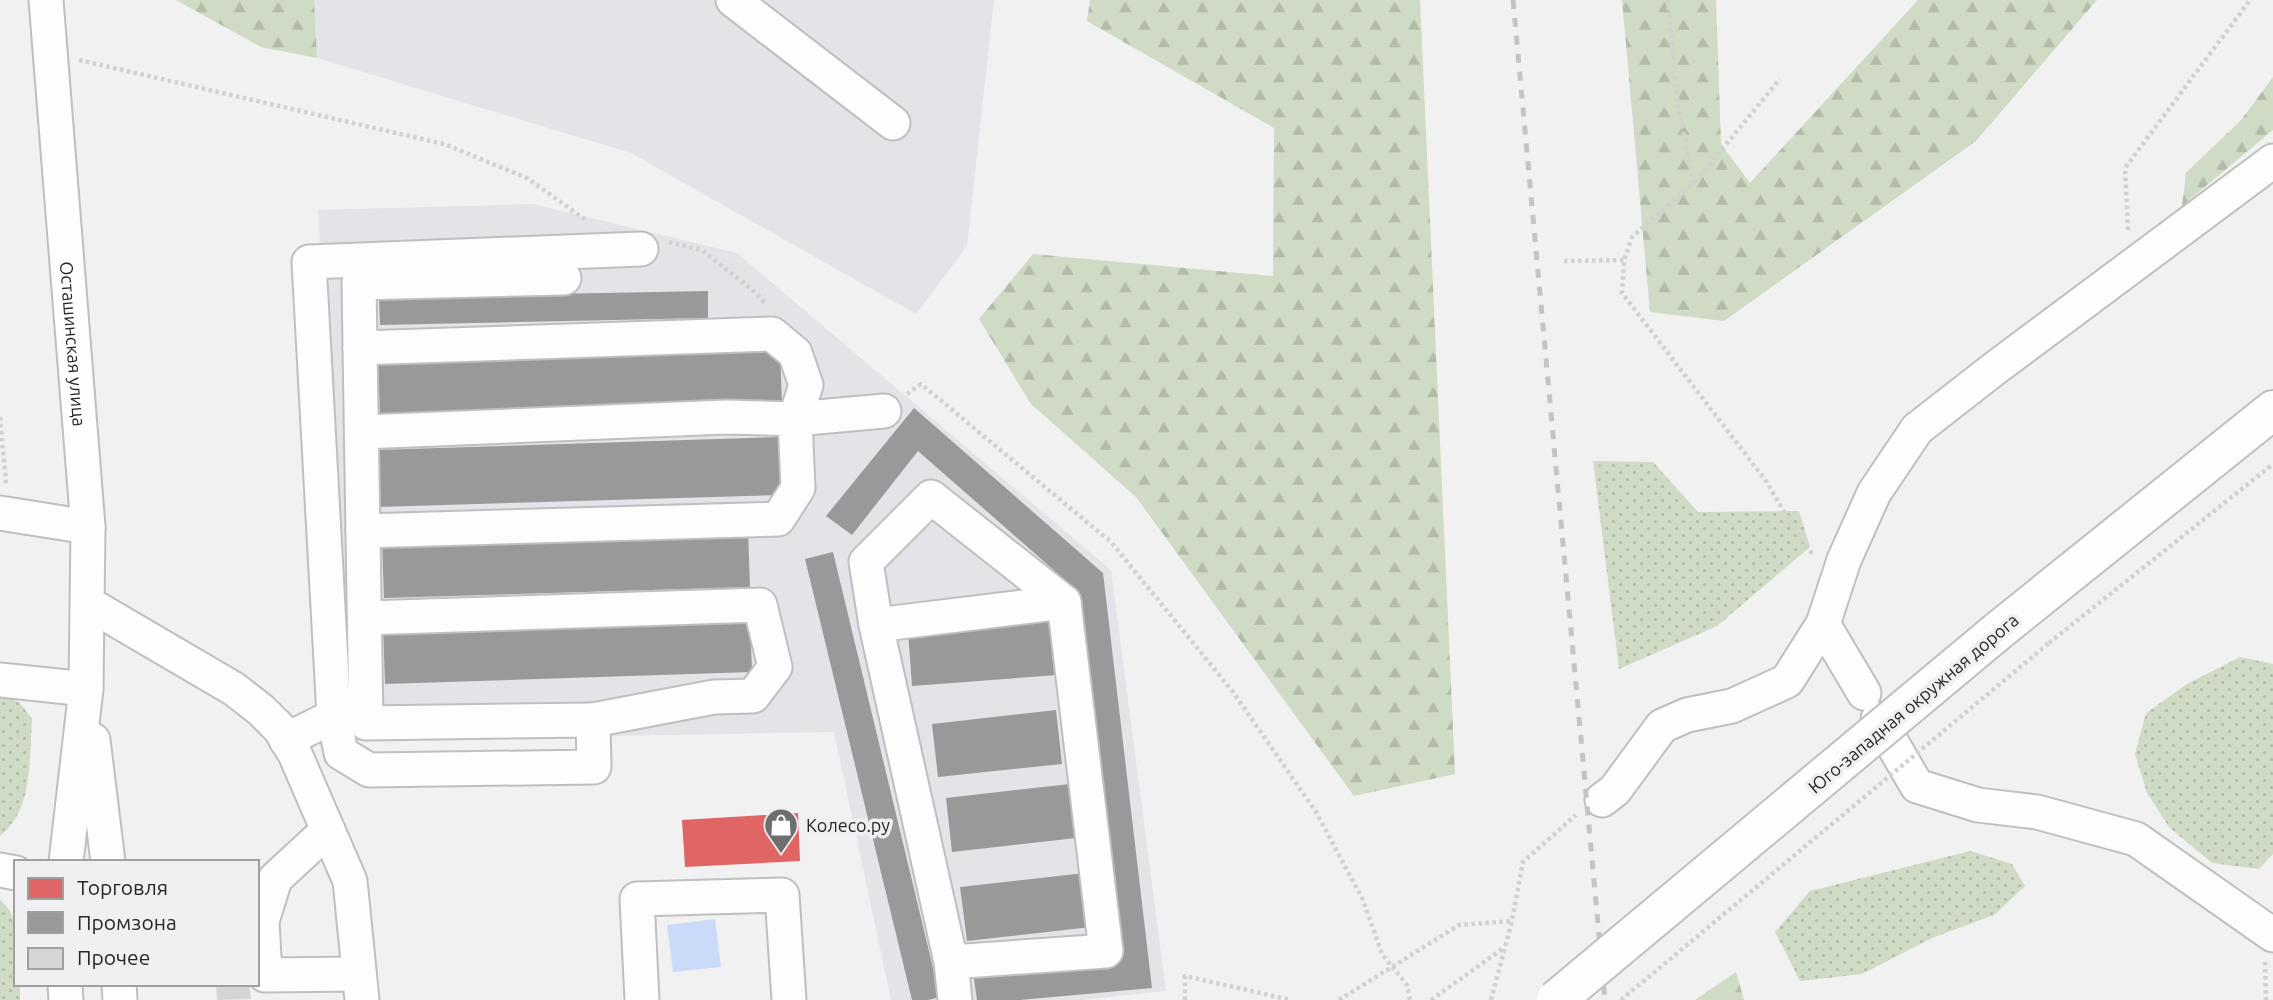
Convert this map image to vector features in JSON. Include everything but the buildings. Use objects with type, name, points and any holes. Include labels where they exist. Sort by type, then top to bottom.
[{"type":"highway","name":"Юго-западная окружная дорога","points":[[1556,1000],[1998,631],[2273,410]]},
{"type":"street","name":"Осташинская улица","points":[[46,0],[88,527],[86,689],[66,860]]},
{"type":"street","points":[[733,0],[893,123]]},
{"type":"street","points":[[1588,808],[1615,790],[1662,726],[1687,715],[1732,706],[1787,681],[1823,624],[1843,560],[1874,493],[1917,429],[2273,161]]},
{"type":"street","points":[[593,720],[594,767],[369,770],[341,753],[334,716],[309,262],[641,249]]},
{"type":"street","points":[[365,618],[760,605],[775,667],[753,696],[714,697],[593,720],[366,723],[359,283],[565,278]]},
{"type":"street","points":[[360,348],[772,334],[795,353],[806,385],[795,419],[798,488],[778,519],[363,531]]},
{"type":"street","points":[[362,432],[726,417],[795,419],[884,411]]},
{"type":"street","points":[[951,962],[1106,951],[1064,602],[931,497],[866,562],[876,625],[951,962],[955,1000]]},
{"type":"street","points":[[4,514],[88,527]]},
{"type":"street","points":[[876,625],[1064,602]]},
{"type":"street","points":[[89,604],[234,689],[280,729],[295,754],[328,830],[350,881],[361,987],[265,975],[262,921],[275,879],[328,830]]},
{"type":"street","points":[[1823,624],[1917,786],[1978,805],[2037,812],[2136,839],[2273,935]]},
{"type":"street","points":[[0,680],[86,689]]},
{"type":"street","name":"Осташинская улица","points":[[86,689],[108,860]]},
{"type":"street","points":[[286,740],[334,716]]},
{"type":"street","points":[[642,1000],[637,899],[782,895],[789,1000]]},
{"type":"path","points":[[1668,0],[1678,107],[1694,183]]},
{"type":"path","points":[[2140,260],[2129,233],[2125,168],[2250,0]]},
{"type":"path","points":[[1780,79],[1694,183],[1632,237],[1624,260],[1622,293],[1771,488],[1796,532],[1812,552],[1817,565]]},
{"type":"path","points":[[1564,261],[1624,260]]},
{"type":"path","points":[[0,417],[4,514]]},
{"type":"path","points":[[1621,1000],[2049,643],[2273,464]]},
{"type":"path","points":[[1491,1000],[1512,921],[1523,862],[1588,808]]},
{"type":"path","points":[[1339,1000],[1460,925],[1512,921]]},
{"type":"path","points":[[1431,1000],[1505,947]]},
{"type":"path","points":[[1185,1000],[1185,976],[1291,1000]]},
{"type":"shaded area","points":[[314,0],[994,0],[967,246],[916,314],[631,153],[317,58]]},
{"type":"shaded area","points":[[533,204],[737,253],[1111,570],[1166,991],[1081,1000],[891,1000],[834,732],[344,741],[318,210]]},
{"type":"green space","points":[[176,0],[314,0],[317,58],[261,47]]},
{"type":"green space","points":[[1090,0],[1420,0],[1455,774],[1354,796],[1136,497],[1031,404],[979,319],[1033,254],[1273,276],[1274,128],[1087,21]]},
{"type":"green space","points":[[1622,0],[1716,0],[1721,144],[1750,183],[1918,0],[2097,0],[1976,141],[1724,321],[1650,312]]},
{"type":"green space","points":[[2273,77],[2273,130],[2182,206],[2186,173],[2242,119]]},
{"type":"green space","points":[[1593,461],[1653,462],[1698,512],[1799,511],[1810,547],[1717,626],[1619,669]]},
{"type":"green space","points":[[2240,657],[2273,664],[2273,854],[2259,869],[2212,863],[2169,827],[2147,793],[2135,754],[2146,713],[2187,684]]},
{"type":"green space","points":[[0,693],[20,703],[32,719],[30,766],[24,797],[11,825],[0,836]]},
{"type":"green space","points":[[1970,851],[2012,864],[2025,886],[1994,915],[1932,938],[1862,974],[1800,981],[1775,932],[1810,891]]},
{"type":"green space","points":[[0,899],[14,920],[14,986],[20,986],[20,1000],[0,1000]]},
{"type":"green space","points":[[1736,972],[1744,1000],[1695,1000]]},
{"type":"water","points":[[715,919],[721,967],[673,972],[667,925]]},
{"type":"railway","points":[[1513,0],[1605,1000]]},
{"type":"place","name":"Колесо.ру","points":[[781,855]]}]
